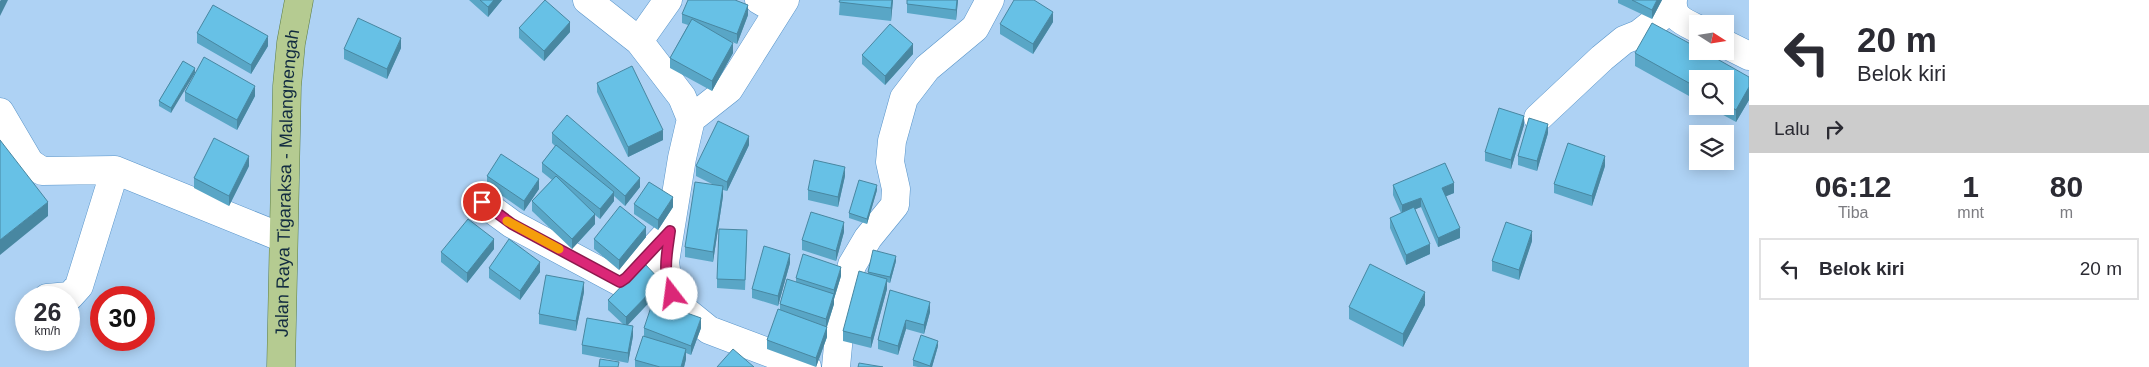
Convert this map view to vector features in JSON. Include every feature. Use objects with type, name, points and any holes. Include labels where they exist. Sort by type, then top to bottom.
[{"type":"main road","name":"Jalan Raya Tigaraksa - Malangnengah","points":[[282,367],[287,86],[291,43],[299,0]]},
{"type":"street","points":[[587,0],[639,42],[682,97],[691,119],[682,158],[665,262],[668,285],[677,304],[709,330],[807,367]]},
{"type":"street","points":[[639,42],[668,0]]},
{"type":"street","points":[[836,367],[842,303],[852,265],[868,238],[895,205],[896,189],[890,162],[892,141],[904,98],[927,68],[975,28],[990,0]]},
{"type":"street","points":[[691,119],[729,89],[774,4]]},
{"type":"street","points":[[1538,118],[1602,58],[1624,40],[1639,34],[1672,4],[1677,18],[1689,24]]},
{"type":"street","points":[[1734,48],[1749,56]]},
{"type":"street","points":[[0,112],[30,163],[42,171],[115,170],[283,238]]},
{"type":"street","points":[[79,286],[115,170]]},
{"type":"street","points":[[482,202],[512,224],[620,282],[670,231]]},
{"type":"building","points":[[480,0],[494,0],[488,7]]},
{"type":"building","points":[[545,0],[570,22],[544,51],[519,28]]},
{"type":"building","points":[[688,0],[735,0],[748,5],[737,34],[682,14]]},
{"type":"building","points":[[840,0],[892,0],[891,8],[839,2]]},
{"type":"building","points":[[907,0],[957,0],[956,10],[907,4]]},
{"type":"building","points":[[1014,0],[1034,0],[1053,12],[1033,44],[1000,24]]},
{"type":"building","points":[[1632,0],[1657,0],[1652,10]]},
{"type":"building","points":[[213,5],[268,36],[251,65],[197,33]]},
{"type":"building","points":[[358,18],[401,38],[387,69],[344,49]]},
{"type":"building","points":[[692,19],[733,43],[712,81],[670,58]]},
{"type":"building","points":[[1652,23],[1689,43],[1689,60],[1719,60],[1749,77],[1749,87],[1736,110],[1734,109],[1734,70],[1689,70],[1689,83],[1635,53]]},
{"type":"building","points":[[890,24],[913,44],[885,76],[862,55]]},
{"type":"building","points":[[204,57],[255,86],[237,120],[185,92]]},
{"type":"building","points":[[183,61],[195,68],[171,108],[159,101]]},
{"type":"building","points":[[632,66],[663,130],[628,147],[597,83]]},
{"type":"building","points":[[1499,108],[1524,116],[1511,160],[1485,152]]},
{"type":"building","points":[[567,115],[640,178],[625,196],[552,133]]},
{"type":"building","points":[[1529,118],[1548,124],[1537,161],[1518,156]]},
{"type":"building","points":[[718,121],[749,136],[727,182],[696,166]]},
{"type":"building","points":[[214,138],[249,156],[229,196],[194,178]]},
{"type":"building","points":[[0,140],[48,202],[0,240]]},
{"type":"building","points":[[1568,143],[1605,156],[1592,196],[1554,184]]},
{"type":"building","points":[[556,145],[614,192],[600,209],[542,163]]},
{"type":"building","points":[[501,154],[539,179],[524,201],[487,176]]},
{"type":"building","points":[[814,160],[845,167],[838,197],[808,190]]},
{"type":"building","points":[[1445,163],[1454,183],[1442,188],[1460,228],[1438,238],[1421,198],[1402,205],[1393,185]]},
{"type":"building","points":[[556,176],[595,214],[572,239],[532,201]]},
{"type":"building","points":[[859,180],[877,185],[867,219],[849,213]]},
{"type":"building","points":[[649,182],[673,197],[658,220],[634,204]]},
{"type":"building","points":[[695,182],[723,186],[713,252],[685,247]]},
{"type":"building","points":[[620,206],[646,227],[619,260],[594,239]]},
{"type":"building","points":[[1414,207],[1430,244],[1406,255],[1390,218]]},
{"type":"building","points":[[811,212],[844,222],[836,251],[802,240]]},
{"type":"building","points":[[468,219],[494,239],[467,273],[441,252]]},
{"type":"building","points":[[1506,222],[1532,231],[1519,270],[1492,261]]},
{"type":"building","points":[[719,229],[747,230],[745,280],[717,279]]},
{"type":"building","points":[[509,239],[540,262],[520,291],[489,268]]},
{"type":"building","points":[[764,246],[790,254],[778,296],[752,289]]},
{"type":"building","points":[[873,250],[896,256],[890,277],[868,272]]},
{"type":"building","points":[[803,254],[841,267],[834,290],[796,278]]},
{"type":"building","points":[[644,263],[661,281],[626,317],[608,300]]},
{"type":"building","points":[[1370,264],[1425,292],[1403,334],[1349,307]]},
{"type":"building","points":[[859,271],[887,279],[871,338],[843,331]]},
{"type":"building","points":[[546,275],[584,282],[576,321],[539,314]]},
{"type":"building","points":[[787,279],[834,294],[826,319],[780,304]]},
{"type":"building","points":[[890,290],[930,302],[924,325],[906,320],[898,346],[878,340]]},
{"type":"building","points":[[653,301],[701,318],[691,346],[644,328]]},
{"type":"building","points":[[778,309],[827,327],[816,358],[767,340]]},
{"type":"building","points":[[587,318],[633,326],[628,353],[582,345]]},
{"type":"building","points":[[921,335],[938,341],[930,366],[913,360]]},
{"type":"building","points":[[643,336],[686,349],[681,367],[660,367],[635,360]]},
{"type":"building","points":[[733,349],[754,367],[717,367]]},
{"type":"building","points":[[600,359],[619,362],[618,367],[599,367]]},
{"type":"building","points":[[859,363],[883,367],[858,367]]},
{"type":"slow traffic","points":[[507,221],[559,249]]},
{"type":"route","points":[[482,202],[512,224],[620,282],[670,231],[665,262],[668,285],[672,294]]}]
